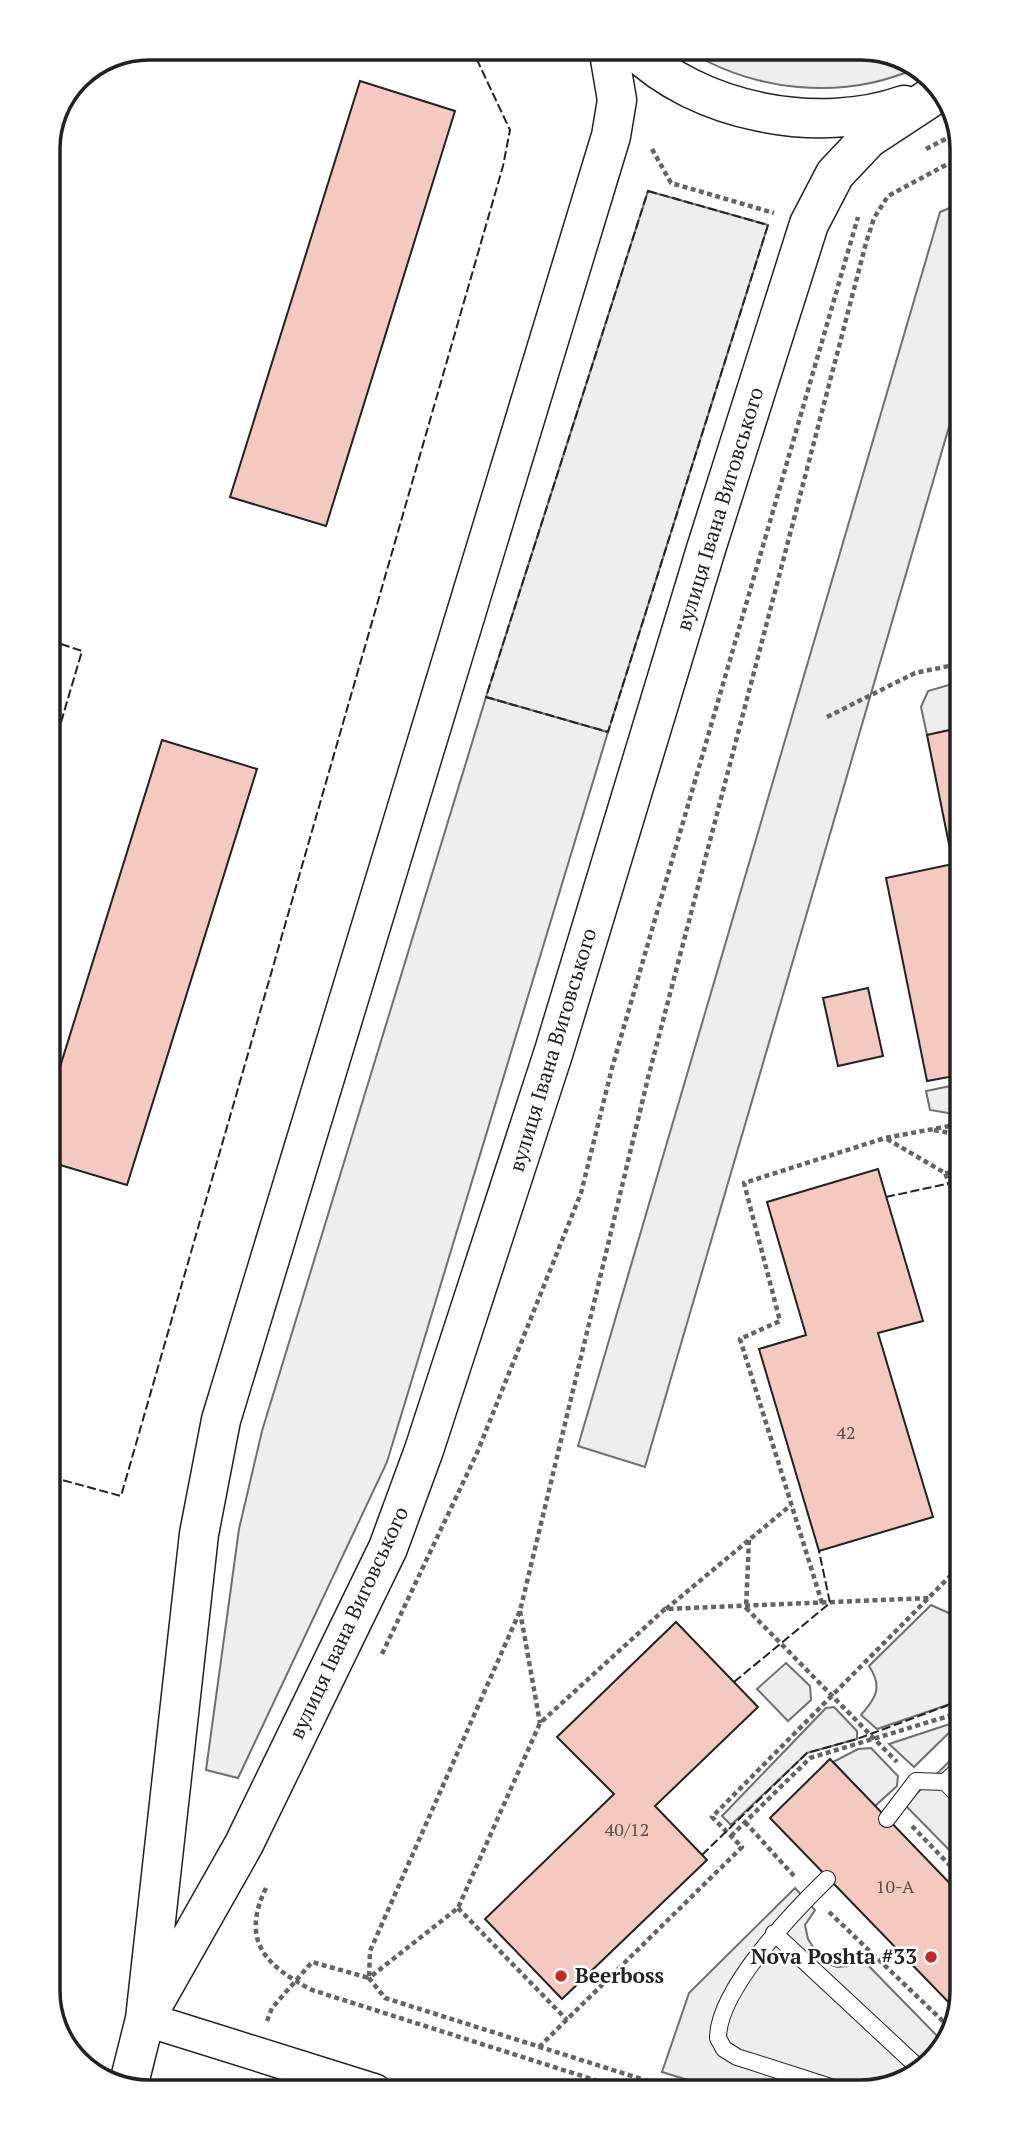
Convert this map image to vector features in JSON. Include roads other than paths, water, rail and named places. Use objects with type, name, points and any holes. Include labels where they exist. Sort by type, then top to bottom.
[{"type":"main road","name":"вулиця Івана Виговського","points":[[130,2079],[145,2019],[199,1534],[221,1420],[611,136],[617,100],[610,60]]},
{"type":"main road","points":[[650,60],[681,83],[730,105],[782,117],[836,119],[888,110],[932,94]]},
{"type":"main road","name":"вулиця Івана Виговського","points":[[145,2019],[244,1844],[388,1548],[424,1450],[554,1051],[706,549],[809,225],[835,174],[869,138],[933,96]]},
{"type":"street","points":[[145,2019],[339,2080]]},
{"type":"lane","points":[[945,1783],[950,1778]]},
{"type":"lane","points":[[892,1814],[916,1781],[945,1783],[950,1788]]},
{"type":"lane","points":[[810,2080],[737,2056],[724,2049],[718,2038],[724,2009],[774,1933],[827,1878]]},
{"type":"lane","points":[[774,1933],[914,2063]]},
{"type":"place","name":"Nova Poshta #33","points":[[931,1957]]},
{"type":"place","name":"Beerboss","points":[[561,1976]]}]
